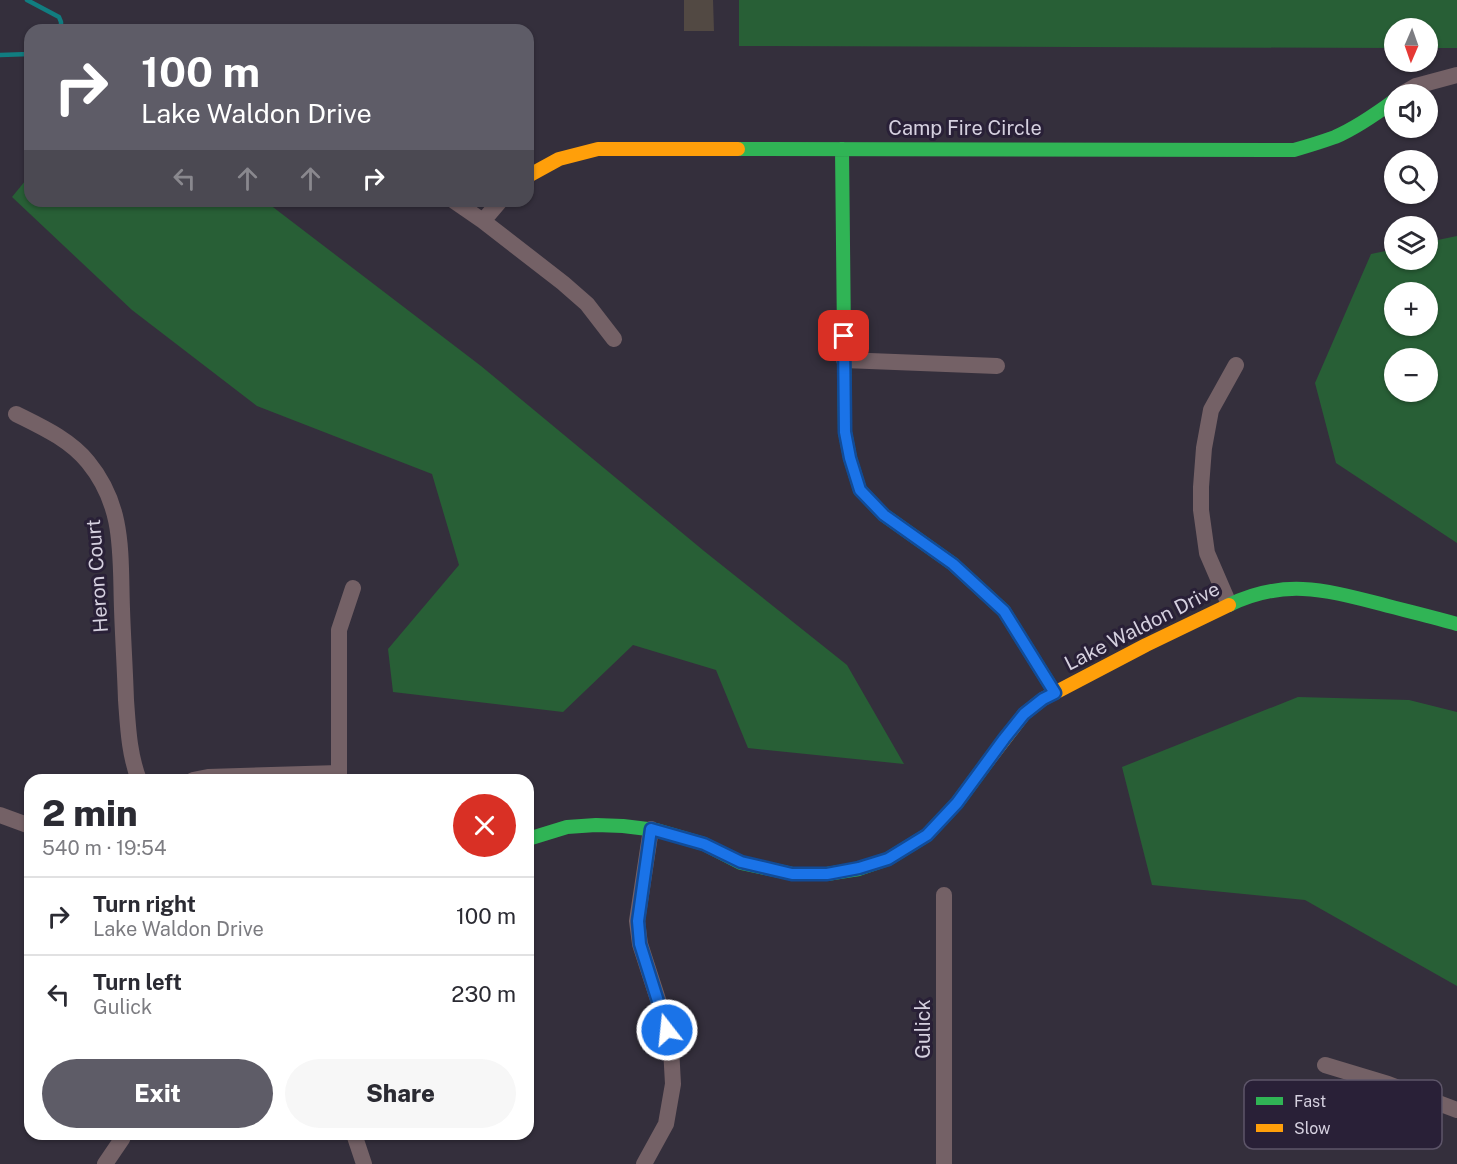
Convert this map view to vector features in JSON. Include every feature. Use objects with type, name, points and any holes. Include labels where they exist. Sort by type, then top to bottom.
[{"type":"street","points":[[1423,84],[1457,75]]},
{"type":"street","name":"Camp Fire Circle","points":[[534,173],[558,159],[598,149],[1294,150],[1340,135],[1384,107]]},
{"type":"street","points":[[842,149],[845,432],[860,490],[884,515],[953,564],[1004,611],[1055,693]]},
{"type":"street","points":[[462,207],[562,283],[586,304],[614,339]]},
{"type":"street","points":[[483,222],[495,207]]},
{"type":"street","points":[[844,360],[997,366]]},
{"type":"street","points":[[1229,604],[1207,553],[1201,510],[1201,487],[1204,448],[1211,410],[1236,365]]},
{"type":"street","name":"Heron Court","points":[[16,414],[59,436],[86,460],[103,484],[112,502],[119,537],[129,736],[132,759],[137,774]]},
{"type":"street","points":[[339,774],[339,630],[353,588]]},
{"type":"street","name":"Lake Waldon Drive","points":[[534,837],[567,827],[596,825],[651,829],[704,844],[741,862],[792,874],[827,874],[859,868],[888,859],[927,835],[957,803],[1024,714],[1043,699],[1229,604],[1268,591],[1295,588],[1315,589],[1343,594],[1457,624]]},
{"type":"street","points":[[0,815],[24,824]]},
{"type":"street","points":[[644,1164],[666,1124],[673,1084],[671,1048],[640,944],[638,921],[651,829]]},
{"type":"street","name":"Gulick","points":[[944,895],[944,1164]]},
{"type":"street","points":[[1325,1065],[1375,1080]]},
{"type":"street","points":[[1442,1104],[1457,1110]]},
{"type":"street","points":[[105,1164],[121,1140]]},
{"type":"street","points":[[356,1140],[364,1164]]},
{"type":"green space","points":[[739,0],[1457,0],[1457,48],[1438,48],[1438,18],[1384,18],[1384,48],[739,46]]},
{"type":"green space","points":[[24,182],[24,207],[273,207],[481,366],[704,551],[847,665],[904,764],[748,748],[716,670],[633,645],[563,712],[393,692],[388,649],[459,565],[432,474],[257,406],[132,310],[12,197]]},
{"type":"green space","points":[[1457,236],[1457,543],[1336,463],[1315,383],[1371,254],[1384,251],[1384,270],[1438,270],[1438,240]]},
{"type":"green space","points":[[1298,697],[1409,700],[1457,712],[1457,986],[1305,900],[1152,885],[1122,767]]},
{"type":"building","points":[[684,0],[713,0],[714,31],[684,31]]},
{"type":"waterway","points":[[27,0],[59,17],[61,24]]},
{"type":"waterway","points":[[0,55],[24,54]]},
{"type":"traffic: fast","points":[[738,149],[1294,150],[1335,137],[1384,108]]},
{"type":"traffic: fast","points":[[842,149],[845,432],[860,490],[884,515],[953,564],[1004,611],[1055,693]]},
{"type":"traffic: fast","points":[[1229,605],[1268,591],[1305,589],[1342,594],[1457,624]]},
{"type":"traffic: fast","points":[[534,837],[567,827],[623,826],[656,830],[704,844],[741,863],[793,874],[827,874],[859,869],[888,859],[927,835],[957,803],[988,761]]},
{"type":"traffic: slow","points":[[534,173],[559,159],[598,149],[738,149]]},
{"type":"traffic: slow","points":[[988,761],[1024,714],[1043,699],[1229,605]]},
{"type":"route","points":[[667,1030],[640,944],[638,921],[651,829],[704,844],[741,862],[792,874],[827,874],[859,868],[888,859],[927,835],[957,803],[1024,714],[1055,693],[1004,611],[953,564],[884,515],[860,490],[845,432],[844,336]]}]
